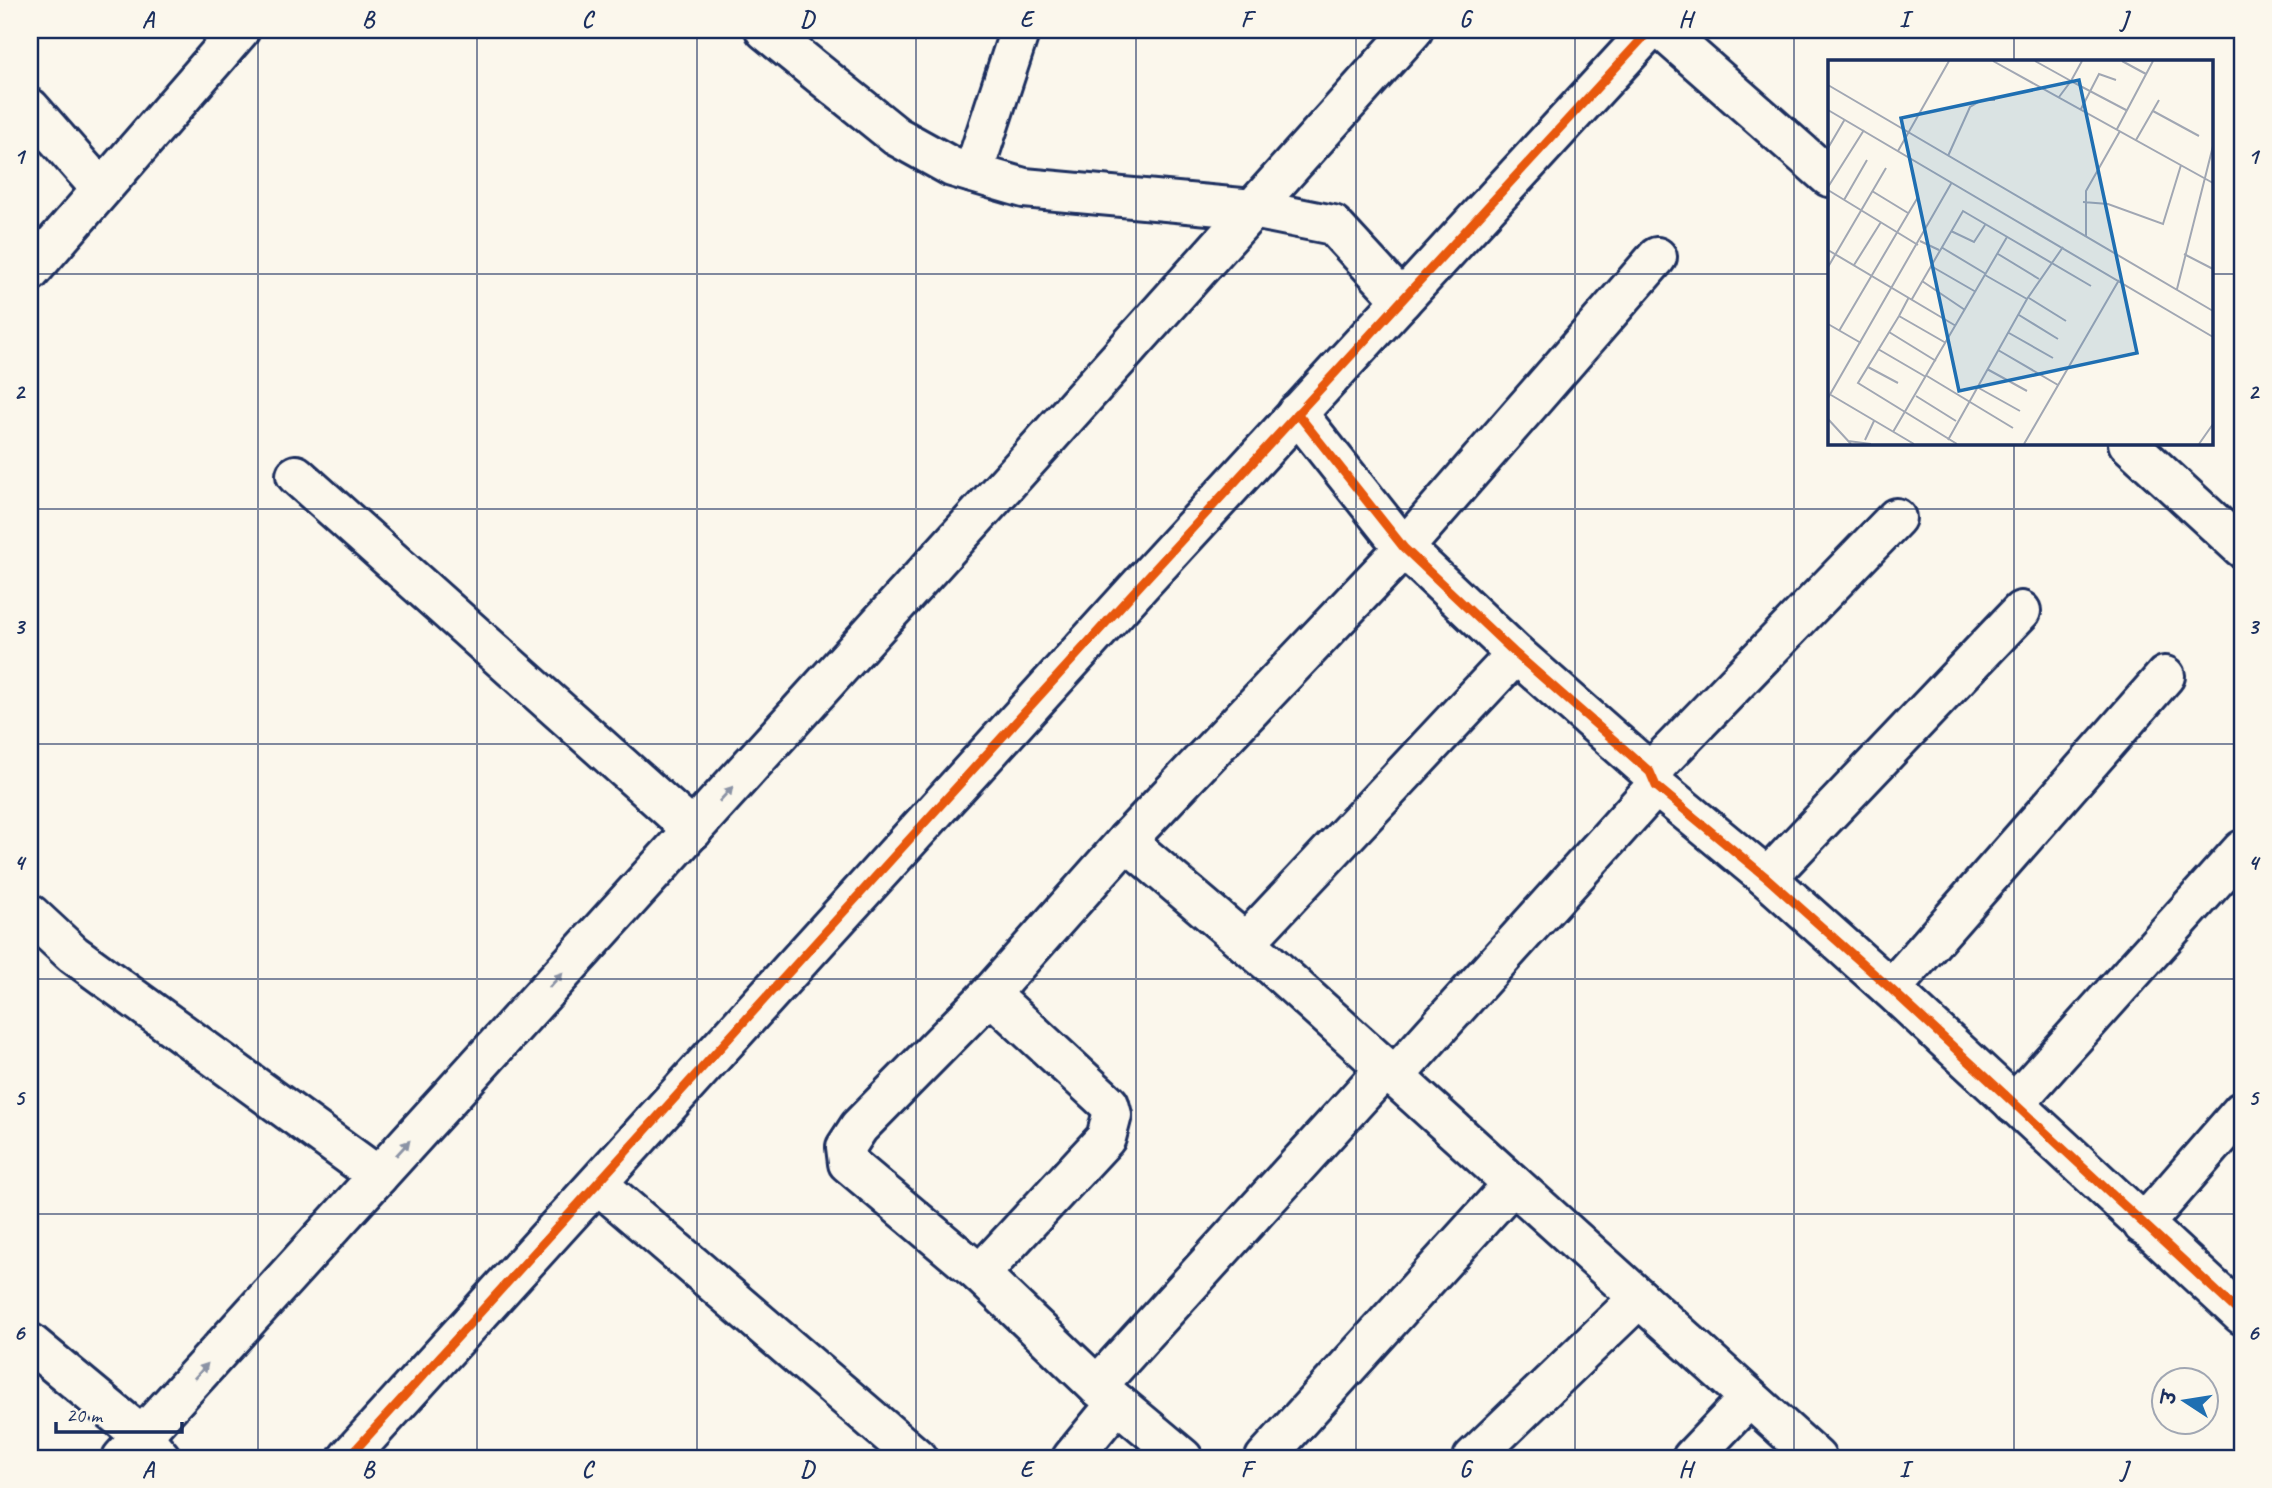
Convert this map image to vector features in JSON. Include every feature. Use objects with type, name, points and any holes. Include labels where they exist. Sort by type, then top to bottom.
[{"type":"street","points":[[765,30],[896,136],[951,167],[1024,188],[1253,209],[1333,225],[1402,300]]},
{"type":"street","points":[[973,173],[1020,30]]},
{"type":"street","points":[[30,1343],[142,1451],[378,1176],[1413,30]]},
{"type":"street","points":[[348,1458],[1297,413],[1650,30]]},
{"type":"street","points":[[1662,30],[1828,176]]},
{"type":"street","points":[[30,272],[230,33]]},
{"type":"street","points":[[30,108],[101,189]]},
{"type":"street","points":[[1183,1458],[1107,1395],[980,1274],[848,1163],[846,1147],[859,1127],[990,993],[1125,841],[1404,548],[1657,257]]},
{"type":"street","points":[[1297,413],[1404,548],[1653,779],[1891,989],[2242,1315]]},
{"type":"street","points":[[2129,444],[2242,548]]},
{"type":"street","points":[[296,475],[693,830]]},
{"type":"street","points":[[1072,1458],[1107,1395],[1653,779],[1896,518]]},
{"type":"street","points":[[1767,878],[2021,611]]},
{"type":"street","points":[[1245,943],[1516,654]]},
{"type":"street","points":[[1891,989],[2165,676]]},
{"type":"street","points":[[1125,841],[1245,943],[1816,1458]]},
{"type":"street","points":[[2014,1104],[2242,850]]},
{"type":"street","points":[[30,914],[73,954],[378,1176]]},
{"type":"street","points":[[980,1274],[1106,1138],[1112,1115],[1110,1104],[990,993]]},
{"type":"street","points":[[2143,1225],[2242,1111]]},
{"type":"street","points":[[598,1184],[917,1458]]},
{"type":"street","points":[[1265,1458],[1513,1184]]},
{"type":"street","points":[[1473,1458],[1639,1298]]},
{"type":"street","points":[[1692,1458],[1749,1398]]},
{"type":"cycle path","points":[[348,1458],[1142,583],[1650,30]]},
{"type":"cycle path","points":[[1297,413],[1404,548],[1516,654],[1650,772],[1656,786],[1767,878],[1891,989],[2242,1315]]}]
